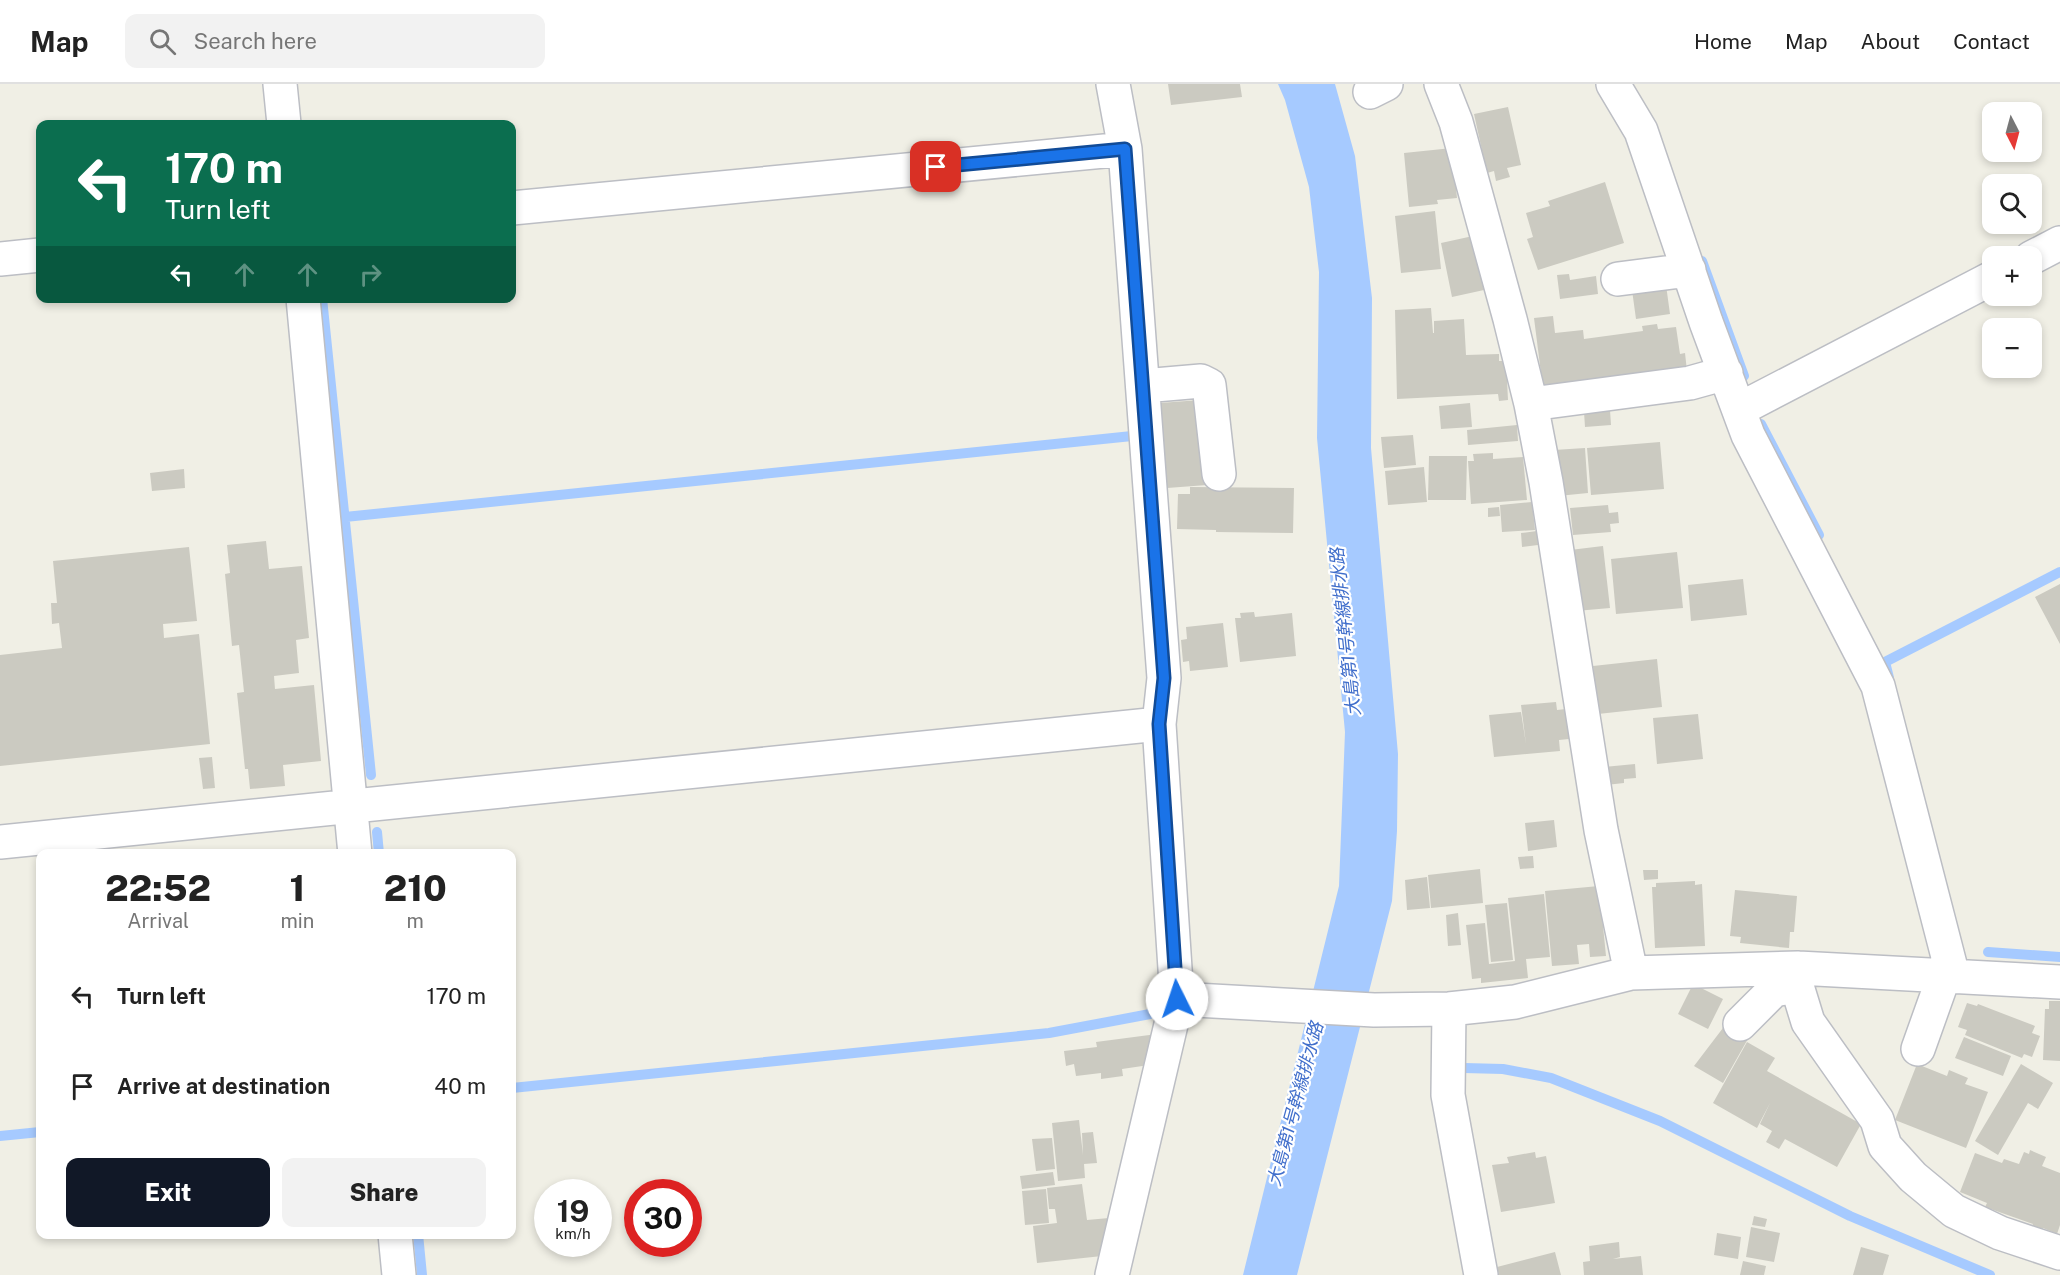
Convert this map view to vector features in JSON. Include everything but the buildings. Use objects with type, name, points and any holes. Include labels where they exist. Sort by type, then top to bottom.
[{"type":"street","points":[[280,84],[284,120]]},
{"type":"street","points":[[1112,1275],[1177,999],[1159,724],[1164,678],[1125,149],[1113,84]]},
{"type":"street","points":[[1440,84],[1456,122],[1531,404],[1546,482],[1601,830],[1631,973]]},
{"type":"street","points":[[1613,84],[1641,131],[1748,435],[1878,686],[1949,976],[1918,1049]]},
{"type":"street","points":[[516,208],[1125,149]]},
{"type":"street","points":[[2042,252],[2060,243]]},
{"type":"street","points":[[0,259],[36,255]]},
{"type":"street","points":[[1618,279],[1689,270]]},
{"type":"street","points":[[1740,409],[1982,283]]},
{"type":"street","points":[[303,303],[354,849]]},
{"type":"street","points":[[1531,404],[1690,383],[1726,373]]},
{"type":"street","points":[[1143,386],[1201,381],[1209,385],[1219,474]]},
{"type":"street","points":[[0,842],[1159,724]]},
{"type":"street","points":[[1177,999],[1374,1010],[1449,1010],[1515,1002],[1631,973],[1797,977],[1949,976],[2060,982]]},
{"type":"street","points":[[1740,1024],[1774,990],[1797,977]]},
{"type":"street","points":[[1797,977],[1808,1022],[1877,1120],[1885,1146],[1913,1177],[1954,1211],[2000,1233],[2060,1253]]},
{"type":"street","points":[[1449,1010],[1448,1095],[1481,1275]]},
{"type":"street","points":[[395,1239],[399,1275]]},
{"type":"water","name":"大島第1号幹線排水路","points":[[1278,84],[1335,84],[1355,156],[1372,298],[1371,448],[1398,754],[1397,831],[1392,901],[1297,1275],[1243,1275],[1339,886],[1345,732],[1317,438],[1319,272],[1309,187],[1285,100]]},
{"type":"waterway","points":[[1702,261],[1744,376]]},
{"type":"waterway","points":[[323,303],[371,775]]},
{"type":"waterway","points":[[1761,424],[1819,535]]},
{"type":"waterway","points":[[345,517],[1132,436]]},
{"type":"waterway","points":[[1889,678],[1885,662],[2060,572]]},
{"type":"waterway","points":[[377,832],[379,849]]},
{"type":"waterway","points":[[1988,952],[2060,957]]},
{"type":"waterway","points":[[516,1088],[1049,1033],[1150,1014]]},
{"type":"waterway","points":[[1464,1068],[1503,1069],[1551,1078],[1660,1121],[1850,1216],[1990,1275]]},
{"type":"waterway","points":[[0,1136],[36,1132]]},
{"type":"waterway","points":[[418,1239],[422,1275]]},
{"type":"route","points":[[936,167],[1125,149],[1164,678],[1159,724],[1177,999]]}]
